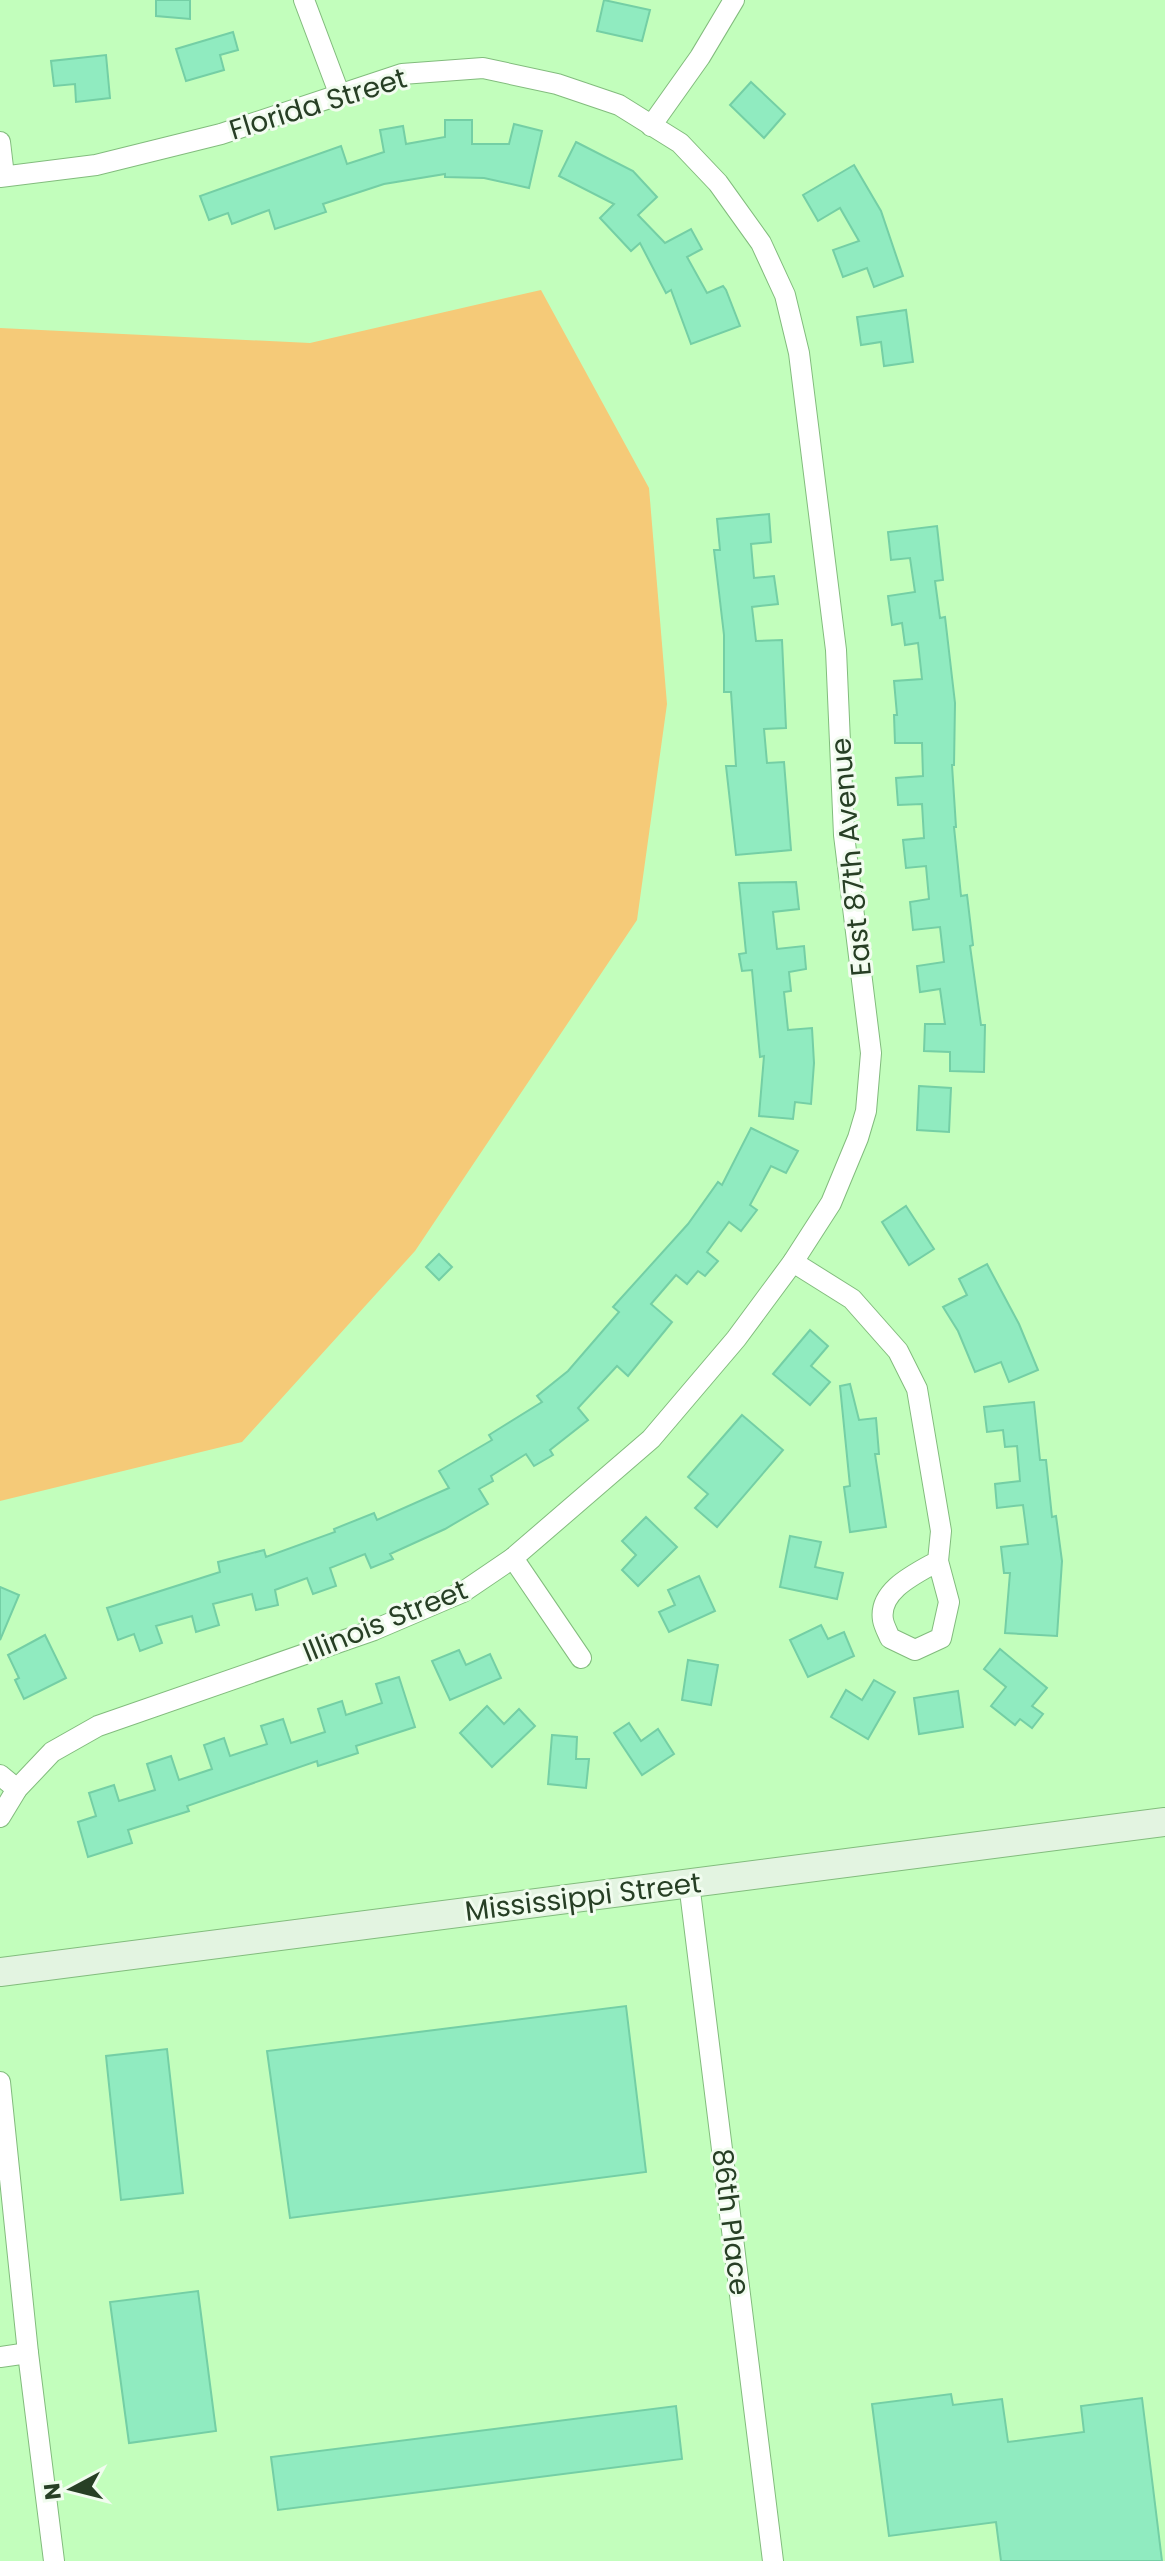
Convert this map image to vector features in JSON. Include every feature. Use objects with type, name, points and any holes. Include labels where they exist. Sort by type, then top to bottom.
[{"type":"street","points":[[304,0],[339,93]]},
{"type":"street","points":[[651,126],[700,57],[734,0]]},
{"type":"street","name":"Florida Street","points":[[2,176],[96,165],[221,134],[402,74],[483,68],[557,84],[619,105],[680,143],[718,183],[761,243],[785,295],[799,353],[809,435]]},
{"type":"street","points":[[0,142],[2,176]]},
{"type":"street","name":"East 87th Avenue","points":[[793,1262],[831,1203],[858,1138],[866,1111],[871,1053],[844,835],[836,650],[809,435]]},
{"type":"street","points":[[793,1262],[852,1299],[898,1351],[917,1389],[941,1531],[938,1561]]},
{"type":"street","name":"Illinois Street","points":[[0,1817],[17,1789],[52,1752],[98,1726],[374,1630],[463,1592],[513,1558],[651,1439],[736,1339],[793,1262]]},
{"type":"street","points":[[513,1558],[581,1658]]},
{"type":"street","points":[[0,1775],[17,1789]]},
{"type":"street","name":"Mississippi Street","points":[[0,1972],[1165,1822]]},
{"type":"street","name":"86th Place","points":[[689,1883],[773,2561]]},
{"type":"street","points":[[0,2082],[28,2353],[54,2561]]},
{"type":"street","points":[[0,2357],[28,2353]]},
{"type":"shaded area","points":[[541,290],[649,488],[667,704],[637,920],[415,1251],[242,1442],[0,1501],[0,328],[310,343]]},
{"type":"building","points":[[156,0],[190,0],[190,19],[156,16]]},
{"type":"building","points":[[604,0],[650,10],[642,41],[597,31]]},
{"type":"building","points":[[233,32],[238,50],[220,55],[224,70],[186,81],[176,49]]},
{"type":"building","points":[[106,55],[110,98],[76,102],[75,84],[54,86],[51,61]]},
{"type":"building","points":[[751,82],[785,114],[764,138],[730,105]]},
{"type":"building","points":[[445,120],[472,120],[472,144],[509,144],[514,124],[542,131],[529,188],[484,178],[445,177],[445,174],[384,184],[323,204],[326,212],[275,229],[269,210],[232,224],[228,213],[209,220],[200,196],[341,146],[347,164],[384,152],[380,130],[403,126],[406,144],[445,137]]},
{"type":"building","points":[[576,142],[633,171],[657,197],[638,215],[665,243],[691,229],[702,249],[687,257],[707,293],[723,286],[740,326],[691,344],[671,290],[666,293],[640,243],[631,251],[600,218],[614,204],[559,176]]},
{"type":"building","points":[[854,165],[881,211],[903,276],[874,287],[867,268],[843,277],[833,250],[859,241],[840,208],[818,221],[803,195]]},
{"type":"building","points":[[906,310],[913,362],[884,366],[881,342],[861,345],[857,317]]},
{"type":"building","points":[[769,514],[771,542],[751,544],[754,578],[774,576],[778,604],[752,607],[756,641],[782,640],[786,728],[764,729],[767,763],[784,762],[791,850],[736,855],[726,766],[736,766],[731,692],[724,692],[724,635],[714,550],[720,550],[717,519]]},
{"type":"building","points":[[937,526],[943,580],[935,581],[940,618],[945,617],[955,703],[952,765],[954,827],[961,896],[967,895],[973,945],[970,946],[981,1025],[985,1025],[984,1072],[950,1071],[950,1052],[924,1051],[925,1024],[945,1024],[940,989],[920,992],[917,966],[944,962],[940,927],[913,930],[910,902],[929,899],[926,866],[906,868],[903,840],[924,838],[922,804],[898,805],[896,778],[923,776],[922,743],[895,743],[894,715],[897,715],[894,681],[922,679],[918,643],[905,645],[902,623],[892,625],[888,596],[915,592],[910,558],[891,560],[888,532]]},
{"type":"building","points":[[796,882],[799,909],[773,912],[777,949],[804,946],[806,969],[789,972],[791,991],[784,992],[788,1030],[812,1028],[814,1063],[811,1104],[795,1102],[793,1119],[759,1116],[764,1056],[760,1057],[752,970],[742,971],[739,954],[746,953],[739,883]]},
{"type":"building","points":[[919,1086],[951,1088],[949,1132],[917,1130]]},
{"type":"building","points":[[751,1128],[798,1151],[786,1173],[771,1166],[750,1205],[757,1210],[741,1231],[729,1222],[707,1252],[718,1261],[705,1276],[698,1271],[687,1284],[676,1275],[651,1304],[672,1322],[628,1376],[617,1366],[578,1408],[588,1420],[550,1450],[553,1455],[534,1466],[526,1454],[491,1476],[493,1481],[479,1489],[488,1504],[445,1529],[390,1554],[393,1559],[371,1568],[365,1554],[330,1568],[336,1586],[313,1594],[307,1578],[275,1590],[278,1605],[256,1610],[252,1594],[213,1604],[219,1625],[196,1632],[192,1616],[156,1626],[162,1643],[140,1651],[134,1634],[118,1640],[107,1608],[220,1572],[218,1562],[264,1550],[266,1557],[335,1532],[334,1529],[374,1513],[377,1520],[449,1488],[439,1471],[492,1440],[489,1435],[542,1402],[537,1396],[568,1371],[619,1312],[613,1307],[688,1224],[718,1182],[722,1185]]},
{"type":"building","points":[[906,1206],[934,1249],[909,1265],[882,1222]]},
{"type":"building","points":[[439,1254],[452,1267],[439,1280],[426,1267]]},
{"type":"building","points":[[987,1264],[1019,1324],[1038,1370],[1009,1382],[1001,1362],[975,1372],[958,1331],[943,1307],[967,1295],[959,1279]]},
{"type":"building","points":[[810,1330],[828,1346],[811,1366],[830,1382],[810,1405],[773,1374]]},
{"type":"building","points":[[850,1384],[859,1420],[876,1418],[879,1454],[875,1454],[886,1527],[850,1532],[844,1487],[850,1486],[840,1386]]},
{"type":"building","points":[[1034,1402],[1040,1460],[1046,1460],[1052,1517],[1056,1516],[1062,1561],[1057,1636],[1005,1633],[1010,1573],[1004,1573],[1001,1547],[1028,1544],[1023,1505],[997,1508],[995,1484],[1020,1481],[1017,1446],[1005,1447],[1003,1430],[987,1432],[984,1407]]},
{"type":"building","points":[[742,1415],[783,1450],[717,1527],[695,1508],[708,1494],[688,1477]]},
{"type":"building","points":[[646,1517],[677,1547],[638,1586],[622,1570],[636,1555],[622,1541]]},
{"type":"building","points":[[790,1536],[821,1542],[815,1567],[843,1573],[837,1599],[780,1587]]},
{"type":"building","points":[[699,1576],[715,1611],[669,1632],[659,1612],[675,1605],[668,1590]]},
{"type":"building","points":[[0,1587],[19,1595],[0,1640]]},
{"type":"building","points":[[821,1625],[828,1639],[844,1632],[854,1656],[808,1677],[790,1640]]},
{"type":"building","points":[[45,1635],[66,1678],[24,1699],[15,1680],[19,1678],[8,1655]]},
{"type":"building","points":[[1000,1649],[1047,1688],[1032,1706],[1043,1714],[1032,1728],[1020,1719],[1015,1725],[991,1706],[1006,1687],[984,1669]]},
{"type":"building","points":[[459,1650],[466,1665],[490,1654],[501,1678],[450,1700],[432,1661]]},
{"type":"building","points":[[688,1660],[718,1665],[711,1705],[682,1700]]},
{"type":"building","points":[[399,1677],[415,1727],[356,1746],[358,1753],[318,1766],[317,1761],[187,1806],[189,1811],[128,1830],[132,1843],[88,1857],[78,1822],[96,1816],[89,1793],[114,1785],[119,1801],[155,1790],[147,1764],[171,1756],[179,1780],[212,1769],[204,1745],[224,1738],[230,1756],[267,1744],[261,1726],[283,1719],[291,1743],[325,1732],[318,1709],[342,1701],[346,1715],[382,1703],[376,1684]]},
{"type":"building","points":[[874,1680],[895,1692],[868,1739],[831,1717],[846,1690],[862,1700]]},
{"type":"building","points":[[958,1691],[963,1727],[919,1734],[914,1698]]},
{"type":"building","points":[[487,1706],[504,1724],[519,1709],[535,1726],[492,1767],[460,1733]]},
{"type":"building","points":[[629,1723],[641,1741],[658,1729],[674,1754],[642,1775],[614,1733]]},
{"type":"building","points":[[552,1735],[577,1737],[576,1759],[589,1759],[586,1788],[548,1784]]},
{"type":"building","points":[[626,2006],[646,2172],[290,2218],[267,2051]]},
{"type":"building","points":[[167,2049],[183,2193],[121,2200],[106,2056]]},
{"type":"building","points":[[198,2291],[216,2431],[129,2443],[110,2302]]},
{"type":"building","points":[[951,2394],[953,2405],[1002,2399],[1008,2442],[1084,2432],[1081,2406],[1142,2398],[1162,2561],[1001,2561],[996,2522],[889,2536],[872,2404]]},
{"type":"building","points":[[676,2406],[682,2459],[278,2510],[271,2457]]}]
